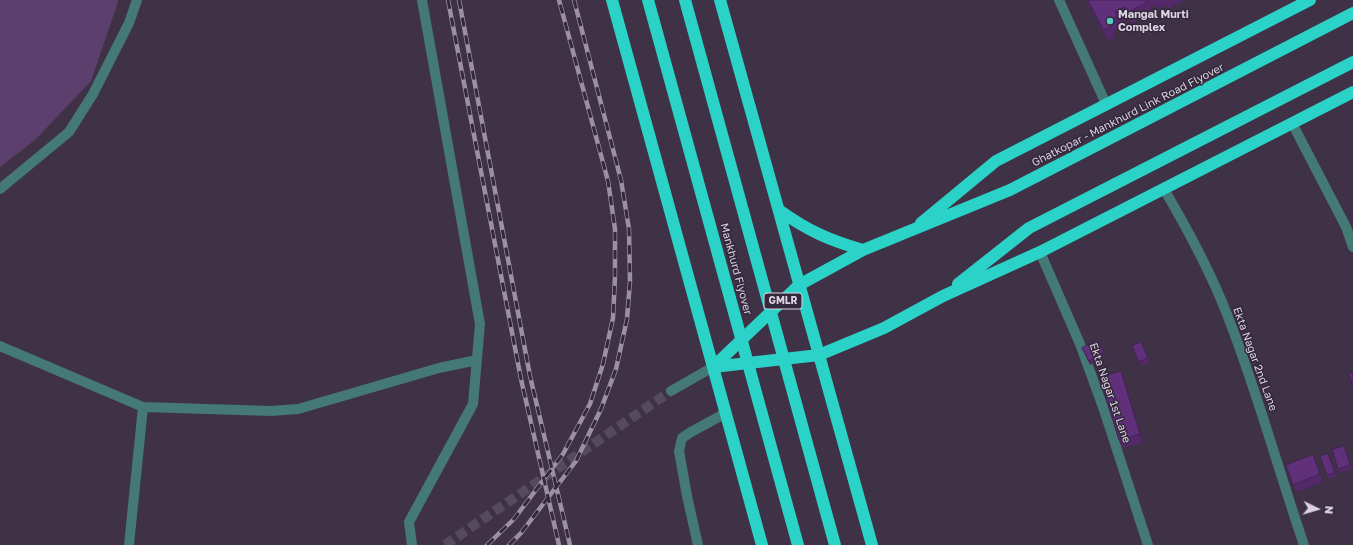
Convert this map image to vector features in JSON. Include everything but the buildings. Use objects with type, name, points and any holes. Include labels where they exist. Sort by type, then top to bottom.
[{"type":"highway","points":[[612,0],[762,545]]},
{"type":"highway","name":"Mankhurd Flyover","points":[[648,0],[798,545]]},
{"type":"highway","name":"Mankhurd Flyover","points":[[685,0],[835,545]]},
{"type":"highway","points":[[720,0],[872,545]]},
{"type":"highway","points":[[911,231],[996,161],[1310,0]]},
{"type":"highway","name":"Ghatkopar - Mankhurd Link Road Flyover","points":[[911,231],[1010,190],[1353,13]]},
{"type":"highway","points":[[943,296],[1029,228],[1353,62]]},
{"type":"highway","points":[[713,367],[819,355],[884,328],[943,296],[1040,252],[1353,92]]},
{"type":"highway","points":[[779,210],[809,230],[840,243],[863,250]]},
{"type":"highway","name":"GMLR","points":[[713,367],[799,285],[863,250],[911,231]]},
{"type":"street","points":[[0,189],[68,132],[93,94],[129,23],[137,0]]},
{"type":"street","points":[[412,545],[408,522],[473,404],[480,324],[422,0]]},
{"type":"street","points":[[1059,0],[1106,104]]},
{"type":"street","points":[[1292,123],[1346,227],[1353,248]]},
{"type":"street","name":"Ekta Nagar 2nd Lane","points":[[1164,189],[1194,241],[1228,316],[1274,448],[1304,545]]},
{"type":"street","name":"Ekta Nagar 1st Lane","points":[[1040,252],[1080,344],[1104,410],[1148,545]]},
{"type":"street","points":[[0,346],[143,407],[271,411],[298,408],[438,368],[477,360]]},
{"type":"street","points":[[671,390],[713,367]]},
{"type":"street","points":[[129,545],[143,407]]},
{"type":"street","points":[[698,545],[679,451],[682,438],[726,413]]},
{"type":"shaded area","points":[[0,0],[118,0],[91,81],[35,140],[0,167]]},
{"type":"tunnel","points":[[445,545],[671,391]]},
{"type":"railway","points":[[448,0],[521,379],[559,545]]},
{"type":"railway","points":[[459,0],[530,376],[570,545]]},
{"type":"railway","points":[[487,545],[514,519],[563,454],[590,404],[603,364],[613,318],[615,229],[608,181],[559,0]]},
{"type":"railway","points":[[509,545],[521,533],[576,461],[601,409],[616,369],[627,319],[630,281],[629,229],[621,180],[574,0]]},
{"type":"place","name":"Mangal Murti Complex","points":[[1110,21]]}]
